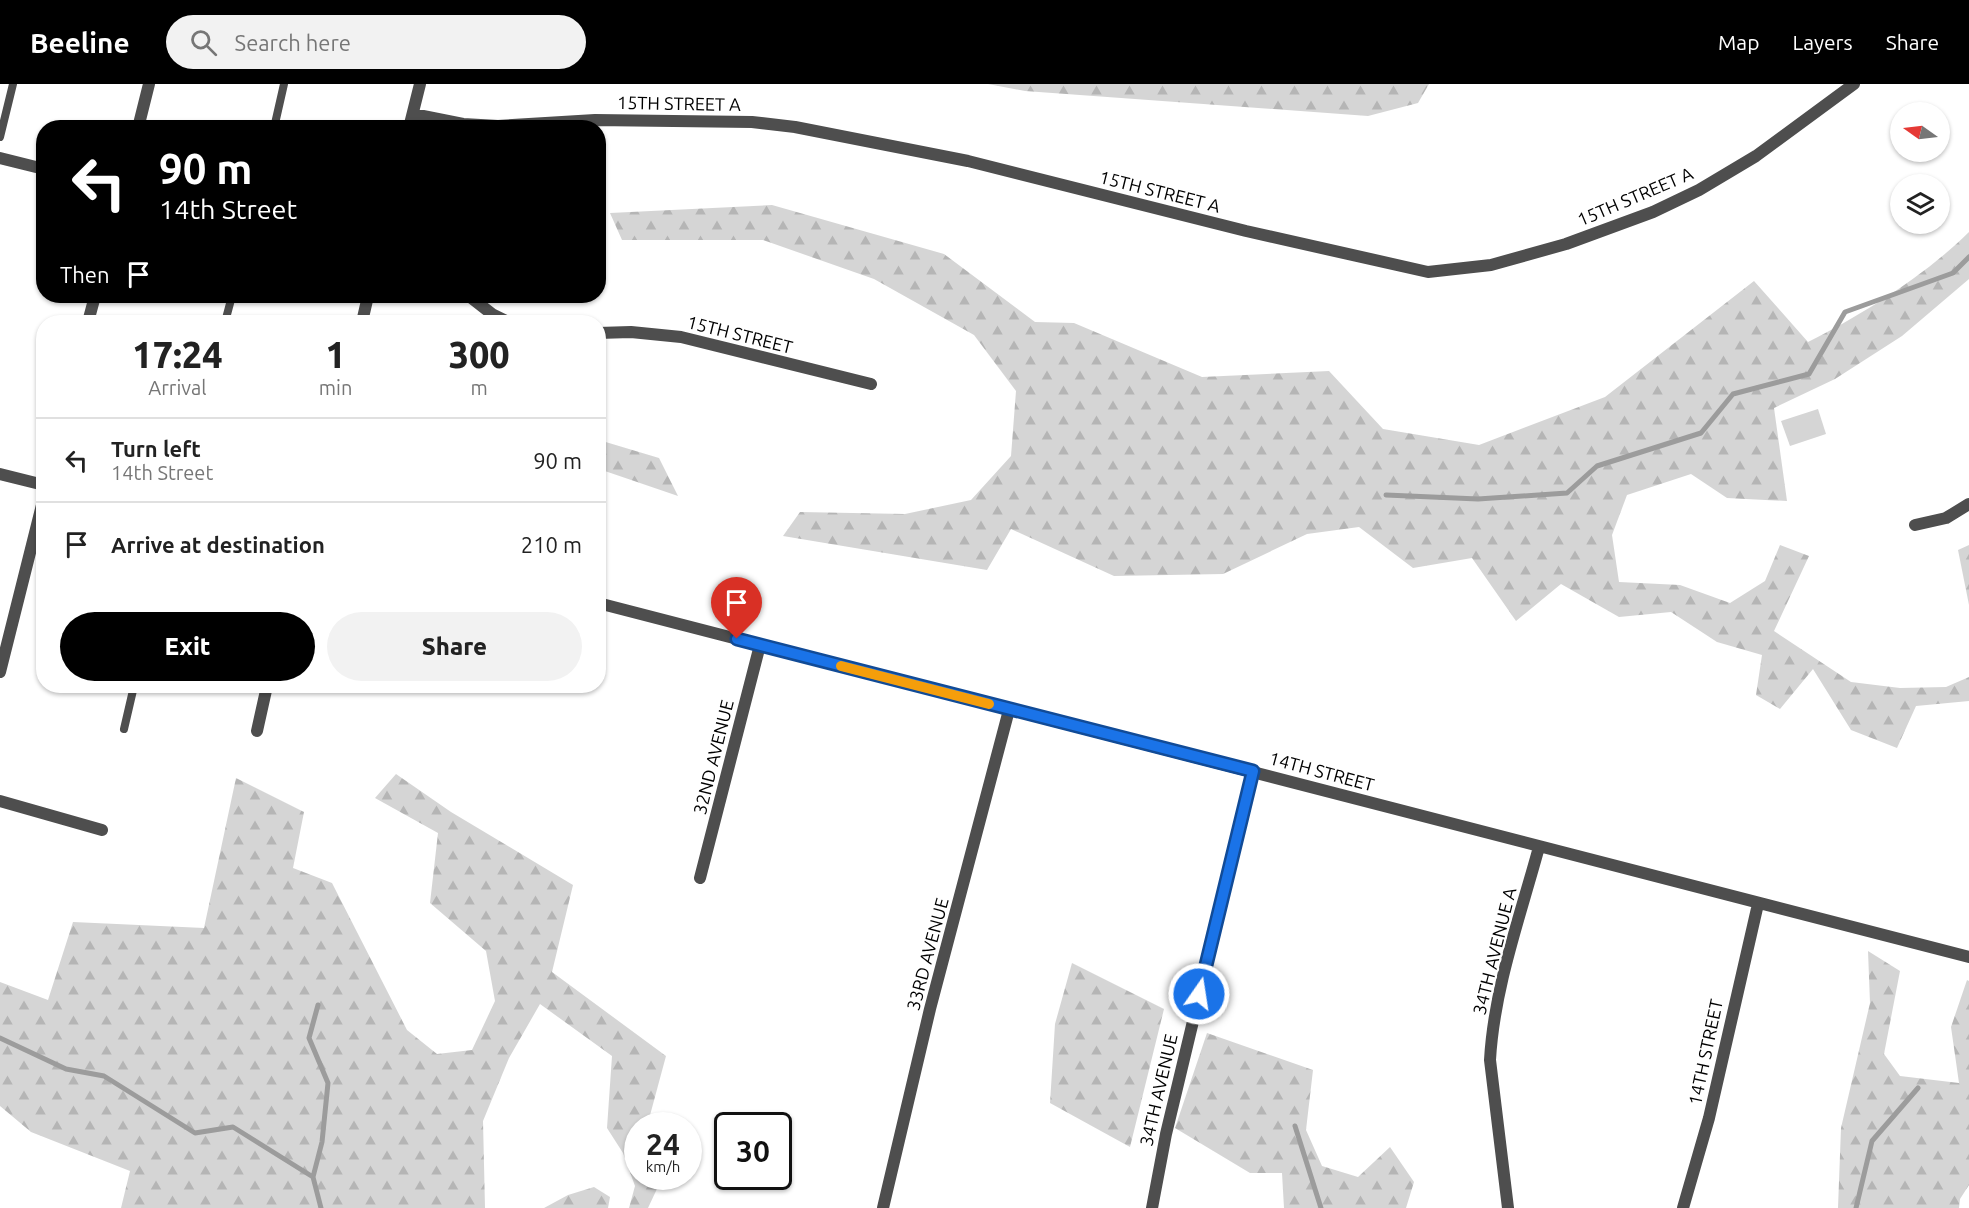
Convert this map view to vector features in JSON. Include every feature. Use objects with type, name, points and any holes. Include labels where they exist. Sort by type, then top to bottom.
[{"type":"street","points":[[140,120],[149,84]]},
{"type":"street","points":[[411,120],[420,84]]},
{"type":"street","name":"15TH STREET A","points":[[606,120],[752,122],[795,127],[968,161],[1246,231],[1428,272],[1491,265],[1576,241],[1653,212],[1699,190],[1756,156],[1854,84]]},
{"type":"street","name":"15TH STREET A","points":[[413,114],[443,120]]},
{"type":"street","points":[[0,158],[36,167]]},
{"type":"street","points":[[478,303],[494,315]]},
{"type":"street","name":"15TH STREET","points":[[606,333],[631,332],[681,337],[871,384]]},
{"type":"street","points":[[0,474],[36,483]]},
{"type":"street","points":[[1916,525],[1946,519],[1969,504]]},
{"type":"street","points":[[0,672],[36,529]]},
{"type":"street","name":"14TH STREET","points":[[606,605],[1969,957]]},
{"type":"street","name":"32ND AVENUE","points":[[700,878],[760,645]]},
{"type":"street","points":[[257,731],[265,693]]},
{"type":"street","name":"33RD AVENUE","points":[[883,1208],[930,1009],[1009,710]]},
{"type":"street","name":"34TH AVENUE","points":[[1152,1208],[1166,1134],[1253,771]]},
{"type":"street","points":[[0,801],[102,830]]},
{"type":"street","name":"34TH AVENUE A","points":[[1508,1208],[1490,1060],[1491,1041],[1498,996],[1539,847]]},
{"type":"street","name":"14TH STREET","points":[[1683,1208],[1709,1118],[1758,904]]},
{"type":"lane","points":[[0,137],[14,84]]},
{"type":"lane","points":[[276,120],[284,84]]},
{"type":"lane","points":[[124,729],[132,693]]},
{"type":"green space","points":[[988,84],[1429,84],[1418,103],[1368,116],[1025,91]]},
{"type":"green space","points":[[772,205],[944,254],[1035,322],[1074,323],[1202,377],[1329,371],[1383,429],[1479,445],[1605,397],[1754,281],[1808,342],[1893,293],[1934,263],[1969,232],[1969,279],[1902,336],[1835,379],[1774,408],[1787,501],[1727,498],[1691,474],[1627,495],[1612,535],[1619,582],[1680,585],[1730,603],[1765,581],[1780,545],[1809,556],[1774,631],[1851,682],[1900,688],[1946,687],[1969,677],[1969,701],[1916,706],[1897,748],[1851,730],[1813,669],[1780,709],[1756,695],[1762,655],[1717,642],[1671,612],[1619,617],[1561,584],[1516,621],[1472,558],[1413,568],[1359,527],[1307,534],[1223,574],[1114,576],[1011,529],[987,570],[783,536],[800,512],[905,514],[971,500],[1011,456],[1016,391],[974,335],[874,279],[763,240],[622,240],[610,213]]},
{"type":"green space","points":[[1818,409],[1826,434],[1790,446],[1781,421]]},
{"type":"green space","points":[[606,442],[659,458],[678,496],[606,471]]},
{"type":"green space","points":[[1969,545],[1969,605],[1958,550]]},
{"type":"green space","points":[[396,774],[451,812],[573,885],[552,972],[666,1056],[651,1112],[624,1112],[624,1156],[607,1128],[612,1056],[540,1004],[509,1058],[483,1121],[485,1208],[121,1208],[130,1171],[31,1132],[0,1106],[0,982],[48,1000],[73,922],[204,928],[236,778],[304,812],[293,868],[332,883],[407,1030],[437,1054],[472,1050],[495,1001],[486,951],[430,903],[438,833],[375,798]]},
{"type":"green space","points":[[1868,951],[1900,971],[1884,1054],[1900,1076],[1959,1083],[1951,1027],[1967,980],[1969,981],[1969,1185],[1960,1199],[1959,1208],[1838,1208],[1841,1128],[1870,1003]]},
{"type":"green space","points":[[1072,963],[1164,1009],[1130,1147],[1050,1103],[1055,1024]]},
{"type":"green space","points":[[1207,1033],[1313,1070],[1306,1130],[1322,1166],[1358,1177],[1390,1147],[1414,1182],[1406,1208],[1284,1208],[1282,1173],[1250,1173],[1175,1128]]},
{"type":"green space","points":[[594,1187],[610,1197],[608,1208],[544,1208],[568,1195]]},
{"type":"green space","points":[[634,1190],[656,1190],[648,1208],[629,1208]]},
{"type":"waterway","points":[[1386,495],[1478,499],[1567,493],[1597,466],[1701,433],[1733,394],[1809,374],[1845,312],[1953,273],[1969,257]]},
{"type":"waterway","points":[[313,1177],[322,1142],[328,1083],[309,1038],[318,1005]]},
{"type":"waterway","points":[[0,1038],[66,1069],[104,1076],[195,1133],[233,1127],[313,1177],[321,1208]]},
{"type":"waterway","points":[[1856,1208],[1872,1141],[1918,1088]]},
{"type":"waterway","points":[[1295,1126],[1321,1208]]},
{"type":"slow traffic","points":[[841,666],[989,704]]},
{"type":"route","points":[[737,639],[1253,771],[1199,994]]}]
